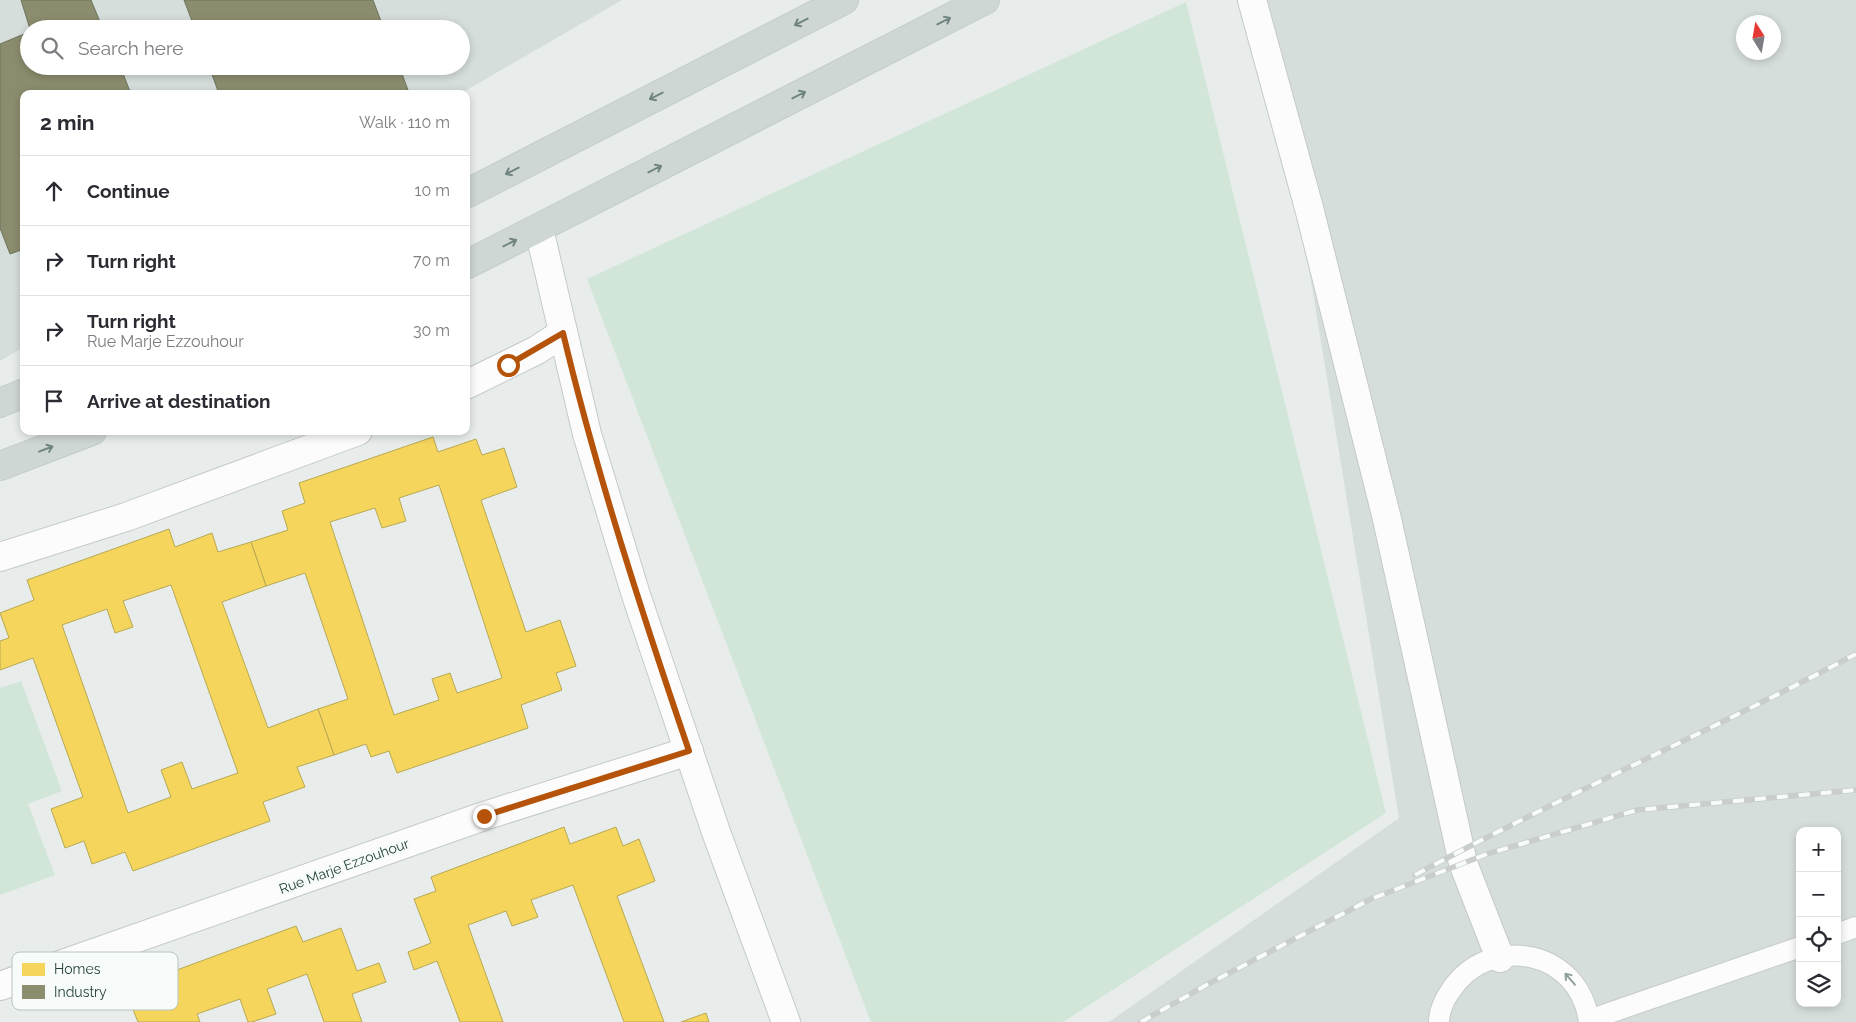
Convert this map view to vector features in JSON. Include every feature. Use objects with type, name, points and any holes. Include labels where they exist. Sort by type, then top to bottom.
[{"type":"main road","points":[[470,192],[844,0]]},
{"type":"main road","points":[[470,262],[985,0]]},
{"type":"main road","points":[[0,403],[20,396]]},
{"type":"main road","points":[[0,466],[81,435]]},
{"type":"street","points":[[1252,0],[1309,208],[1388,519],[1462,863],[1500,958]]},
{"type":"street","points":[[538,229],[587,434],[636,595],[716,832],[786,1022]]},
{"type":"street","points":[[470,383],[537,350],[563,333]]},
{"type":"street","points":[[0,557],[126,517],[347,435]]},
{"type":"street","name":"Rue Marje Ezzouhour","points":[[97,952],[484,816],[689,751]]},
{"type":"street","name":"Rue Marje Ezzouhour","points":[[0,986],[12,982]]},
{"type":"lane","points":[[1841,933],[1856,927]]},
{"type":"lane","points":[[1439,1022],[1443,1001],[1458,980],[1480,963],[1514,954],[1540,958],[1564,972],[1581,992],[1589,1021],[1796,948]]},
{"type":"shaded area","points":[[0,0],[622,0],[467,90],[20,90],[20,349],[0,361]]},
{"type":"shaded area","points":[[1265,0],[1856,0],[1856,1022],[1109,1022],[1399,818]]},
{"type":"green space","points":[[1186,2],[1386,813],[1063,1022],[871,1022],[587,279]]},
{"type":"green space","points":[[21,681],[62,791],[28,804],[55,875],[0,895],[0,688]]},
{"type":"building: Homes","points":[[433,437],[438,452],[476,439],[482,455],[504,448],[517,487],[481,500],[526,632],[560,620],[576,666],[556,673],[562,690],[521,705],[528,728],[397,773],[389,751],[371,757],[366,744],[334,755],[318,709],[348,699],[305,573],[266,586],[251,542],[288,530],[282,511],[305,503],[299,483]],"holes":[[[439,485],[502,678],[457,693],[450,673],[432,679],[439,700],[394,715],[330,522],[375,508],[382,528],[406,521],[399,498]]]},
{"type":"building: Homes","points":[[169,529],[175,547],[212,533],[218,552],[251,542],[266,586],[222,602],[268,728],[318,709],[334,755],[297,767],[305,787],[263,802],[270,821],[133,871],[125,852],[92,864],[84,841],[65,848],[51,809],[83,797],[33,658],[0,670],[0,641],[9,638],[0,613],[34,600],[27,580]],"holes":[[[171,585],[238,773],[192,789],[182,762],[161,770],[171,797],[128,813],[62,625],[107,609],[115,633],[133,627],[123,601]]]},
{"type":"building: Homes","points":[[564,827],[570,844],[616,827],[623,846],[639,839],[655,881],[617,896],[664,1022],[624,1022],[573,885],[531,900],[538,917],[512,926],[506,911],[468,925],[503,1022],[460,1022],[437,961],[414,970],[408,952],[431,943],[414,899],[436,891],[431,877]]},
{"type":"building: Homes","points":[[296,926],[303,942],[341,928],[357,971],[379,963],[386,982],[352,994],[362,1022],[324,1022],[307,974],[267,989],[276,1014],[252,1022],[248,1022],[240,999],[197,1014],[200,1022],[138,1022],[133,1010],[178,1010],[178,970]]},
{"type":"building: Homes","points":[[706,1013],[709,1022],[681,1022]]},
{"type":"building: Industry","points":[[21,0],[91,0],[99,20],[27,20]]},
{"type":"building: Industry","points":[[184,0],[373,0],[381,20],[192,20]]},
{"type":"building: Industry","points":[[20,36],[20,75],[124,75],[129,90],[20,90],[20,250],[10,254],[0,228],[0,44]]},
{"type":"building: Industry","points":[[212,75],[402,75],[408,90],[218,90]]},
{"type":"railway","points":[[1415,875],[1525,818],[1856,654]]},
{"type":"railway","points":[[1141,1022],[1210,983],[1371,899],[1487,854],[1637,810],[1856,790]]},
{"type":"route","points":[[484,816],[689,751],[636,595],[587,434],[563,333],[537,350],[508,365]]}]
